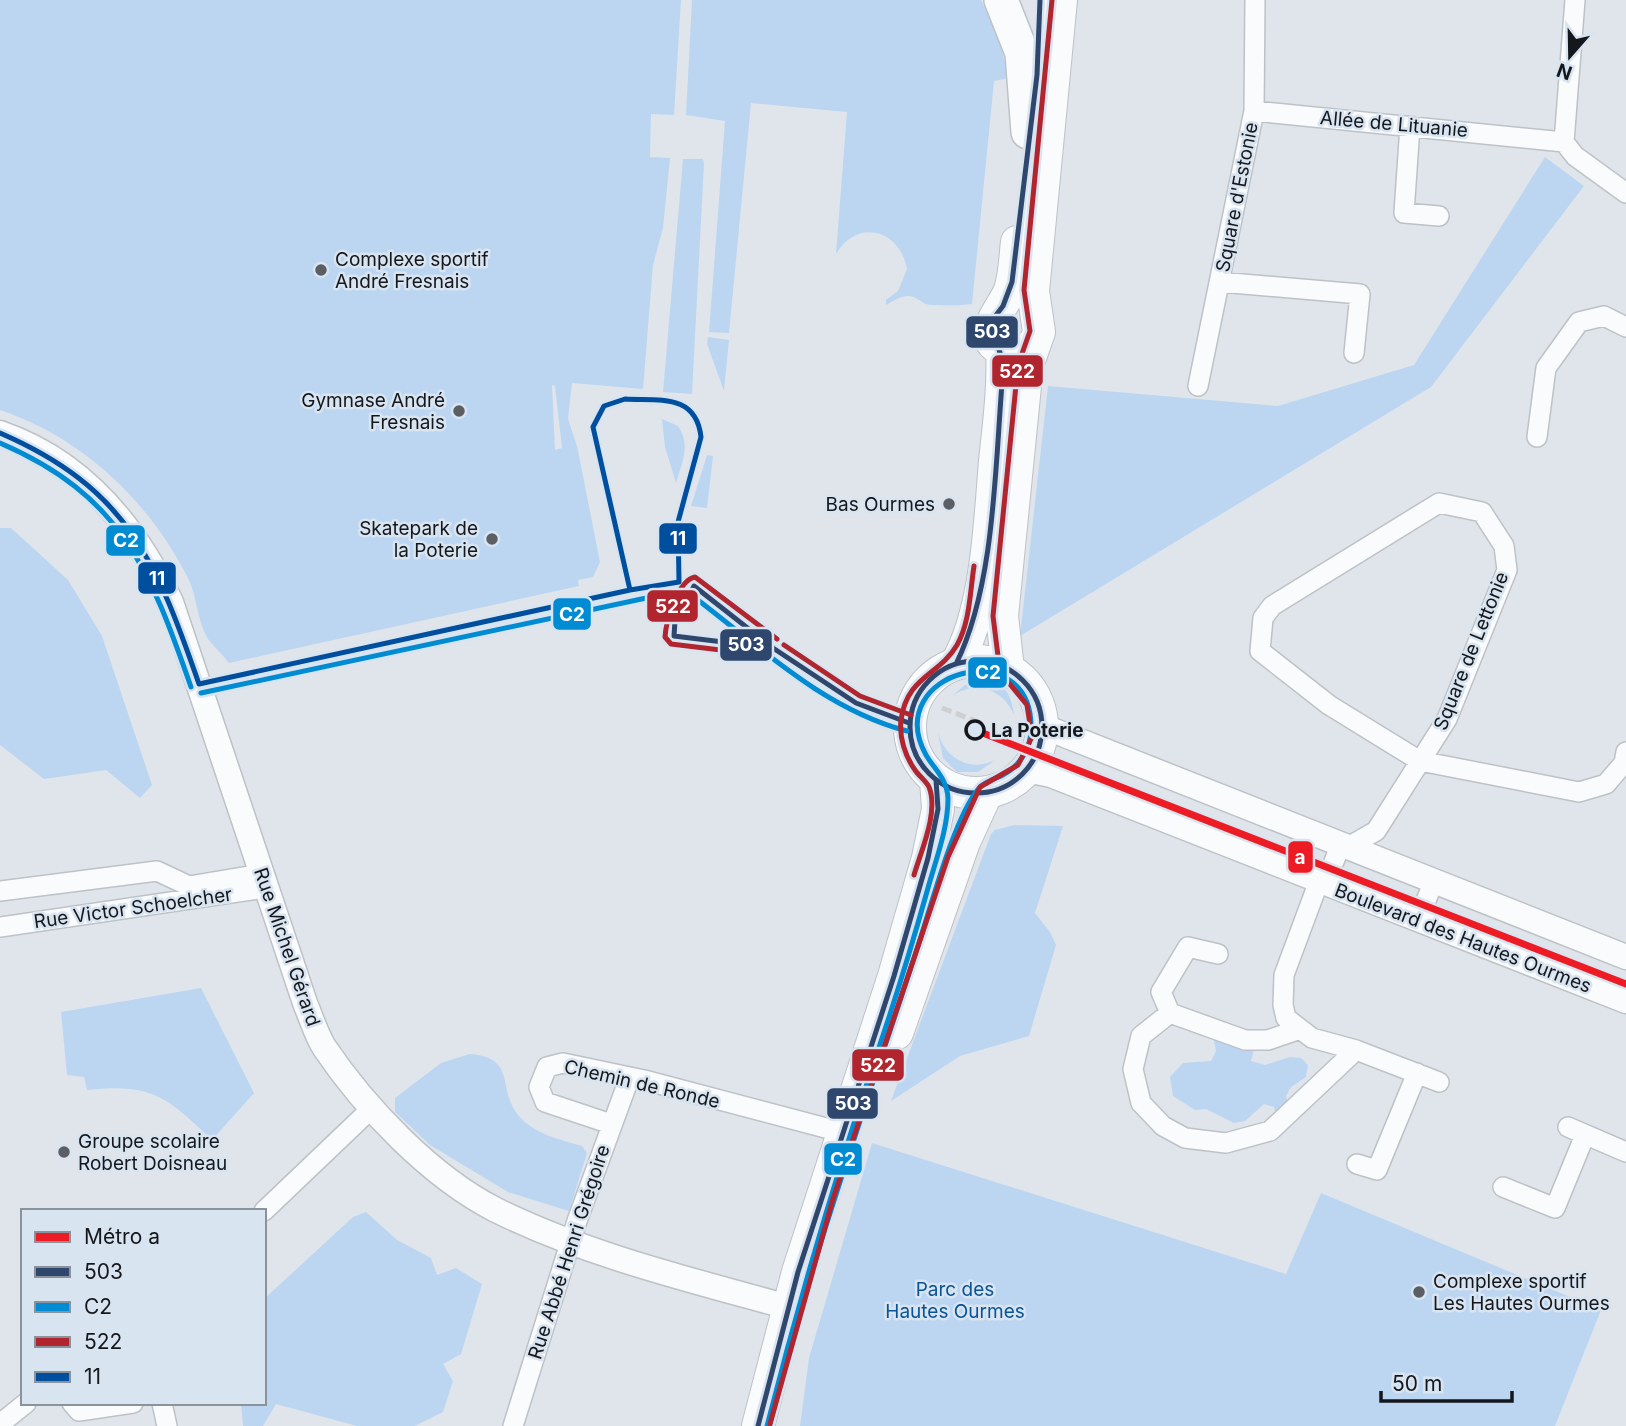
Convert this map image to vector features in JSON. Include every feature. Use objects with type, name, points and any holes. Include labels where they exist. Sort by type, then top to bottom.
[{"type":"highway","points":[[1001,0],[1022,53],[1028,132]]},
{"type":"main road","points":[[1003,306],[1025,305],[1035,329],[1028,349],[1016,353],[1002,349],[992,337],[990,323],[1003,306],[1012,282],[1028,132],[1037,75],[1040,0]]},
{"type":"main road","points":[[1008,669],[1002,616],[1027,366],[1035,329],[1033,291],[1061,0]]},
{"type":"main road","points":[[956,664],[971,634],[987,550],[1002,383],[1002,349]]},
{"type":"main road","points":[[982,662],[1008,669],[1028,687],[1035,699],[1042,726],[1038,750],[1026,770],[1008,784],[987,792],[961,791],[936,780],[914,750],[909,723],[914,703],[926,683],[956,664],[982,662]]},
{"type":"main road","points":[[778,1426],[797,1310],[841,1132],[894,975],[928,858],[938,809],[936,780]]},
{"type":"main road","points":[[758,1426],[964,842],[987,792]]},
{"type":"street","points":[[1254,111],[1255,0]]},
{"type":"street","points":[[1575,0],[1564,142],[1575,156],[1626,193]]},
{"type":"street","name":"Allée de Lituanie","points":[[1254,111],[1564,142]]},
{"type":"street","name":"Square d'Estonie","points":[[1198,386],[1254,111]]},
{"type":"street","points":[[1410,126],[1404,213],[1438,216]]},
{"type":"street","name":"Square d'Estonie","points":[[1220,282],[1360,294],[1354,353]]},
{"type":"street","points":[[1536,437],[1546,368],[1579,322],[1604,316],[1626,327]]},
{"type":"street","name":"Rue Michel Gérard","points":[[0,433],[45,454],[78,476],[105,500],[154,566],[171,602],[305,1003],[323,1045],[372,1108],[420,1157],[494,1208],[572,1242],[797,1310]]},
{"type":"street","name":"Square de Lettonie","points":[[1439,503],[1482,512],[1504,546],[1507,570],[1447,719],[1420,761],[1329,705],[1260,651],[1263,618],[1272,606],[1439,503]]},
{"type":"street","points":[[1042,726],[1626,957]]},
{"type":"street","points":[[1439,1082],[1356,1050],[1312,1038],[1286,1018],[1283,1005],[1284,975],[1322,883],[1344,846],[1376,831],[1420,761],[1579,792],[1605,784],[1624,763],[1626,752]]},
{"type":"street","name":"Boulevard des Hautes Ourmes","points":[[1026,770],[1051,775],[1626,1001]]},
{"type":"street","points":[[1376,831],[1390,864]]},
{"type":"street","name":"Rue Victor Schoelcher","points":[[0,891],[157,871],[190,886],[263,881]]},
{"type":"street","name":"Rue Victor Schoelcher","points":[[0,927],[263,881]]},
{"type":"street","points":[[1418,920],[1434,881]]},
{"type":"street","points":[[1218,954],[1188,947],[1161,992],[1170,1013],[1245,1040],[1268,1040],[1300,1029]]},
{"type":"street","points":[[1170,1013],[1142,1036],[1133,1069],[1141,1103],[1163,1126],[1185,1138],[1226,1143],[1270,1131],[1356,1050]]},
{"type":"street","name":"Chemin de Ronde","points":[[611,1124],[545,1102],[539,1087],[547,1067],[563,1062],[841,1132]]},
{"type":"street","points":[[1357,1164],[1377,1170],[1405,1120],[1418,1073]]},
{"type":"street","name":"Rue Abbé Henri Grégoire","points":[[513,1426],[611,1124],[629,1079]]},
{"type":"street","points":[[266,1209],[372,1108]]},
{"type":"street","points":[[1503,1188],[1555,1208],[1577,1131],[1626,1152]]},
{"type":"street","points":[[0,1424],[24,1405]]},
{"type":"street","points":[[78,1413],[122,1405]]},
{"type":"street","points":[[162,1405],[167,1426]]},
{"type":"green space","name":"Complexe sportif André Fresnais","points":[[0,0],[681,0],[674,115],[651,114],[650,157],[670,158],[663,228],[653,265],[643,389],[572,383],[568,419],[577,446],[600,562],[593,577],[578,580],[579,586],[229,663],[204,632],[191,585],[172,550],[133,498],[110,475],[59,437],[0,410]],"holes":[[[552,385],[555,386],[562,448],[555,450]]]},
{"type":"green space","points":[[692,0],[981,0],[998,36],[1009,78],[994,81],[972,304],[928,304],[905,296],[886,305],[886,300],[898,291],[907,269],[903,255],[896,245],[887,237],[866,232],[845,243],[836,254],[847,112],[751,103],[729,333],[709,332],[725,121],[686,115]]},
{"type":"green space","points":[[1545,157],[1584,186],[1431,387],[1020,636],[1048,386],[1278,406],[1414,365]]},
{"type":"green space","points":[[683,159],[703,159],[704,163],[692,394],[663,392]]},
{"type":"green space","points":[[708,337],[729,340],[724,391],[707,344]]},
{"type":"green space","points":[[662,419],[678,426],[684,440],[684,454],[676,483],[665,447]]},
{"type":"green space","points":[[707,455],[713,456],[707,508],[691,506]]},
{"type":"green space","points":[[0,528],[11,528],[68,580],[102,636],[152,785],[140,798],[106,770],[44,779],[0,745]]},
{"type":"green space","points":[[983,679],[996,682],[1006,690],[1014,715],[1003,699],[988,690],[970,689],[952,696],[965,685]]},
{"type":"green space","points":[[938,733],[947,750],[961,761],[978,765],[997,759],[978,772],[957,772],[943,758]]},
{"type":"green space","points":[[1015,825],[1063,826],[1035,913],[1050,932],[1056,945],[1029,1036],[960,1056],[891,1101],[991,834],[995,830]]},
{"type":"green space","points":[[201,988],[254,1093],[212,1140],[182,1113],[157,1096],[127,1089],[87,1090],[84,1077],[67,1075],[61,1012]]},
{"type":"green space","points":[[1214,1040],[1254,1049],[1251,1061],[1265,1065],[1290,1057],[1301,1058],[1308,1065],[1306,1077],[1291,1087],[1286,1096],[1288,1102],[1275,1113],[1274,1107],[1264,1104],[1245,1121],[1234,1123],[1206,1109],[1195,1110],[1173,1096],[1170,1077],[1183,1063],[1211,1061],[1216,1051]]},
{"type":"green space","points":[[470,1054],[485,1057],[501,1068],[512,1106],[525,1122],[548,1135],[582,1146],[587,1153],[569,1211],[508,1192],[430,1145],[395,1112],[395,1098],[441,1063]]},
{"type":"green space","name":"Parc des Hautes Ourmes","points":[[872,1143],[1286,1274],[1321,1193],[1601,1310],[1555,1426],[800,1426],[809,1358]]},
{"type":"green space","points":[[366,1212],[397,1240],[431,1258],[437,1275],[456,1268],[482,1284],[461,1354],[443,1364],[453,1381],[443,1412],[415,1426],[357,1426],[276,1404],[263,1426],[243,1426],[241,1405],[266,1405],[266,1297],[353,1217]]},
{"type":"railway","points":[[942,708],[978,722]]},
{"type":"metro line","name":"a","points":[[975,730],[1626,984]]},
{"type":"transit line","name":"503","points":[[956,664],[979,597],[992,521],[1003,371],[990,323],[1003,306],[1012,282],[1037,75],[1040,0]]},
{"type":"transit line","name":"522","points":[[770,1424],[833,1199],[948,857],[980,787],[1018,765],[1032,737],[1027,705],[1000,672],[993,616],[1018,365],[1030,331],[1024,290],[1052,0]]},
{"type":"transit line","name":"11","points":[[625,399],[663,400],[684,406],[698,423],[701,437],[678,522],[679,582],[630,590],[593,427],[604,406],[625,399]]},
{"type":"transit line","name":"11","points":[[0,433],[43,454],[79,478],[107,504],[131,533],[168,600],[199,684]]},
{"type":"transit line","name":"C2","points":[[0,443],[41,464],[75,486],[103,512],[125,540],[161,606],[191,687]]},
{"type":"transit line","name":"522","points":[[914,875],[928,831],[932,797],[929,787],[908,759],[902,740],[901,720],[910,694],[942,664],[957,645],[965,627],[974,566]]},
{"type":"transit line","name":"522","points":[[770,656],[671,644],[665,637],[674,602],[683,585],[695,577],[777,639]]},
{"type":"transit line","name":"503","points":[[694,586],[773,648],[674,636],[675,621],[694,586]]},
{"type":"transit line","name":"11","points":[[199,684],[630,590]]},
{"type":"transit line","name":"C2","points":[[201,693],[679,591],[690,594],[766,654],[819,691],[876,721],[907,731]]},
{"type":"transit line","name":"522","points":[[784,645],[860,696],[911,715]]},
{"type":"transit line","name":"503","points":[[773,648],[856,703],[909,723]]},
{"type":"transit line","name":"503","points":[[976,661],[1001,666],[1013,672],[1031,690],[1037,702],[1042,727],[1037,752],[1031,764],[1013,782],[1001,788],[976,793],[951,788],[939,782],[921,764],[915,752],[910,727],[915,702],[921,690],[939,672],[951,666],[976,661]]},
{"type":"transit line","name":"C2","points":[[767,1426],[818,1240],[903,973],[944,832],[947,791],[926,755],[917,726],[923,702],[940,684],[962,674],[987,672],[1009,680],[1025,699],[1031,729],[1029,744],[1023,757],[1013,768],[979,788],[969,802],[951,843],[820,1245],[770,1424]]},
{"type":"transit line","name":"503","points":[[758,1426],[798,1272],[894,976],[928,858],[938,809],[936,780]]},
{"type":"place","name":"Complexe sportif André Fresnais","points":[[321,270]]},
{"type":"place","name":"Gymnase André Fresnais","points":[[459,411]]},
{"type":"place","name":"Bas Ourmes","points":[[949,504]]},
{"type":"place","name":"Skatepark de la Poterie","points":[[492,539]]},
{"type":"place","name":"La Poterie","points":[[975,730]]},
{"type":"place","name":"Groupe scolaire Robert Doisneau","points":[[64,1152]]},
{"type":"place","name":"Complexe sportif Les Hautes Ourmes","points":[[1419,1292]]}]
